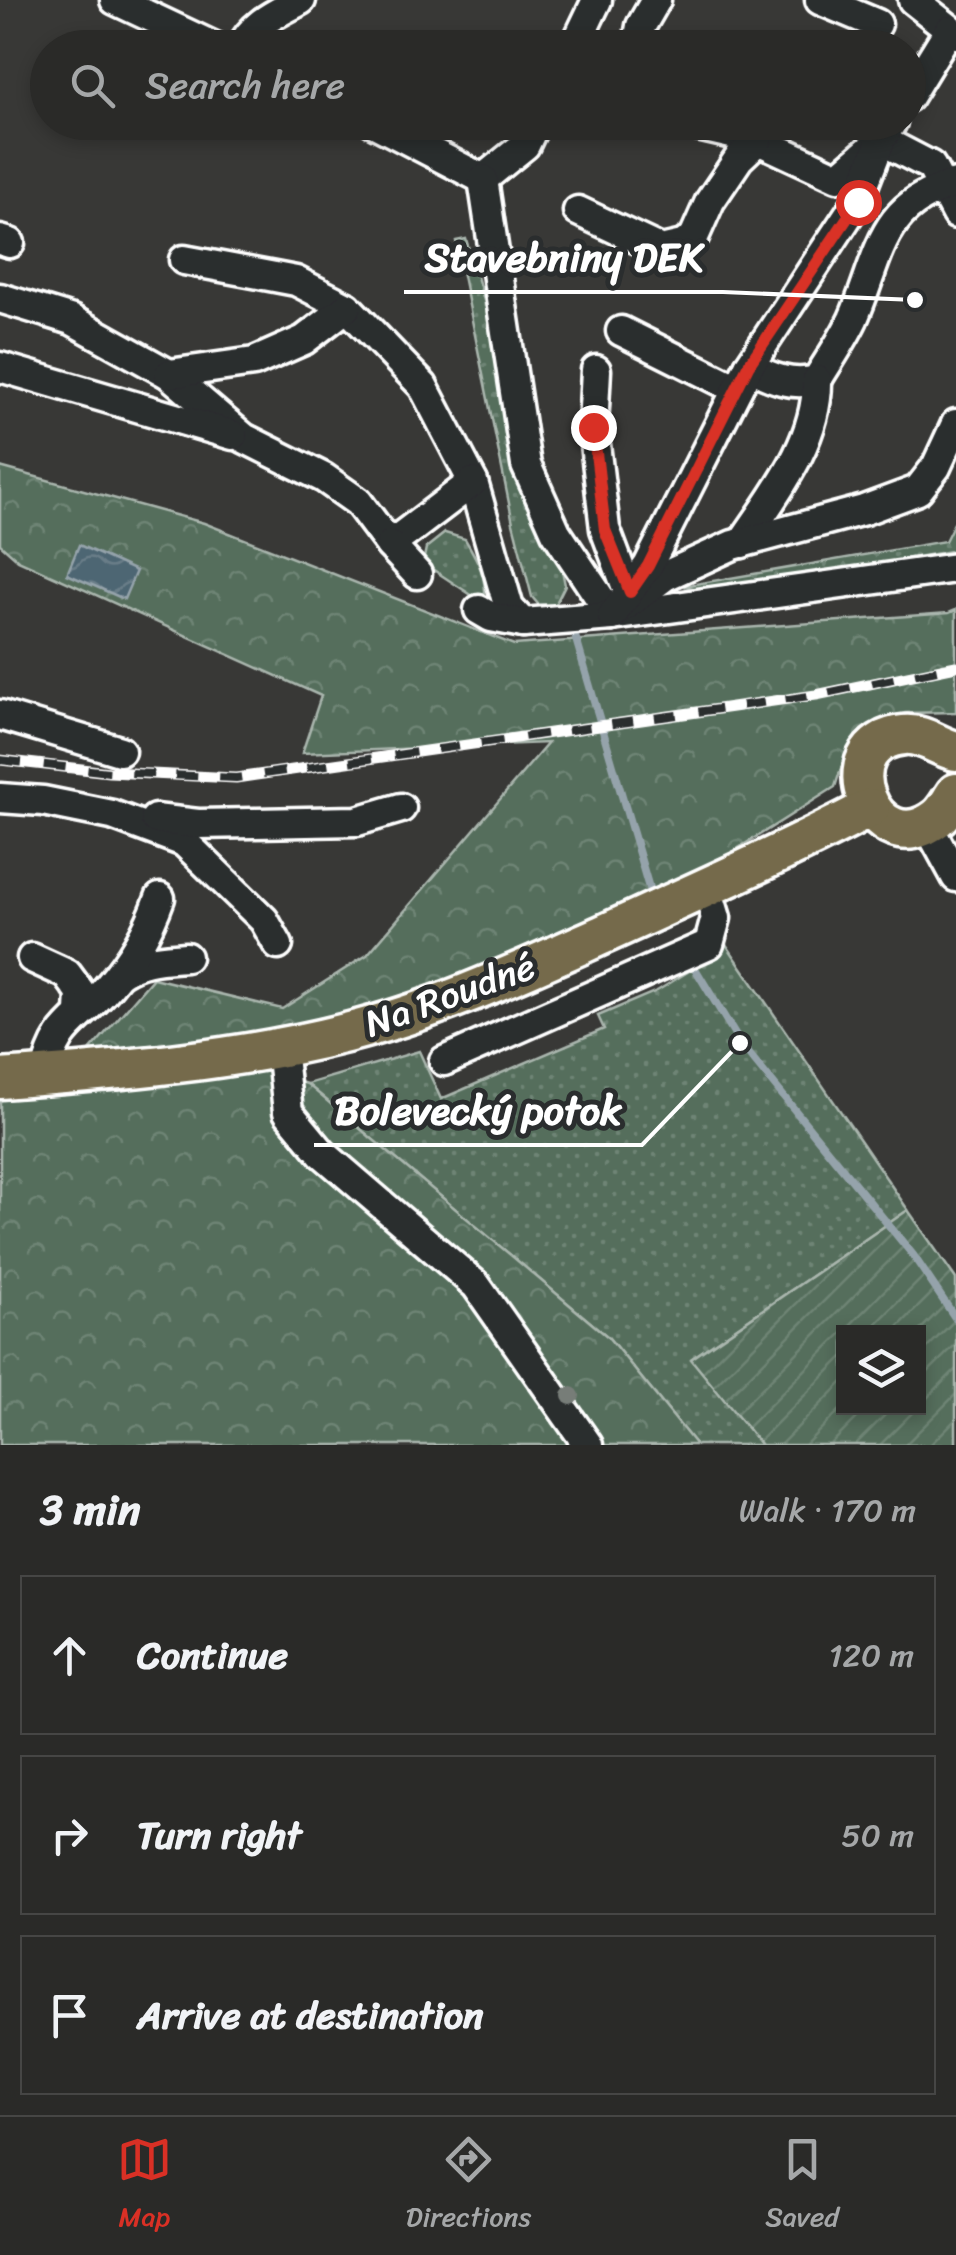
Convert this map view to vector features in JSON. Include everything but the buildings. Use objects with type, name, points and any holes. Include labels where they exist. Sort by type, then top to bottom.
[{"type":"main road","points":[[898,735],[919,736],[946,748],[954,772],[945,804],[900,827],[883,821],[870,808],[862,779],[872,751],[898,735]]},
{"type":"main road","name":"Na Roudné","points":[[0,1080],[281,1047],[351,1032],[422,1010],[528,968],[707,888],[870,808]]},
{"type":"street","points":[[116,0],[180,30]]},
{"type":"street","points":[[252,30],[301,0]]},
{"type":"street","points":[[583,30],[597,0]]},
{"type":"street","points":[[640,30],[656,0]]},
{"type":"street","points":[[820,0],[877,24]]},
{"type":"street","points":[[913,0],[953,32],[926,71]]},
{"type":"street","points":[[409,140],[483,178]]},
{"type":"street","points":[[483,178],[527,140]]},
{"type":"street","points":[[578,211],[660,250],[684,246],[694,238],[710,201],[738,158],[758,140],[838,177],[877,140]]},
{"type":"street","points":[[624,603],[648,566],[743,378],[858,202],[882,140]]},
{"type":"street","points":[[898,140],[949,186],[956,214]]},
{"type":"street","points":[[483,178],[526,465],[556,532],[624,603]]},
{"type":"street","points":[[742,542],[807,435],[818,404],[818,380],[852,321],[890,224],[919,198],[949,186]]},
{"type":"street","points":[[184,260],[296,281],[347,307],[423,386],[473,482],[510,608],[523,622]]},
{"type":"street","points":[[0,298],[72,320],[169,374],[244,438]]},
{"type":"street","points":[[169,374],[254,362],[304,340],[347,307]]},
{"type":"street","points":[[621,331],[743,378],[767,376],[799,384],[818,380]]},
{"type":"street","points":[[0,368],[244,438],[324,478],[358,502],[418,574]]},
{"type":"street","points":[[596,370],[593,427],[605,530],[624,603]]},
{"type":"street","points":[[624,603],[665,576],[742,542],[864,510],[918,490],[936,467],[956,424]]},
{"type":"street","points":[[390,544],[473,482]]},
{"type":"street","points":[[479,610],[523,622],[624,603],[956,568]]},
{"type":"street","points":[[0,716],[120,751]]},
{"type":"street","points":[[0,798],[43,800],[112,815],[198,824],[357,821],[402,808]]},
{"type":"street","points":[[945,804],[956,877]]},
{"type":"street","points":[[112,815],[184,842],[264,920],[278,945]]},
{"type":"street","points":[[444,1061],[709,944],[716,918],[707,888]]},
{"type":"street","points":[[45,1076],[56,1039],[136,953],[160,898]]},
{"type":"street","points":[[32,958],[66,974],[81,993],[80,1013]]},
{"type":"street","points":[[120,973],[133,964],[186,958]]},
{"type":"street","points":[[281,1047],[288,1112],[322,1154],[476,1285],[588,1445]]},
{"type":"green space","points":[[466,239],[488,314],[516,456],[562,570],[565,585],[555,605],[538,604],[532,597],[513,523],[456,241]]},
{"type":"green space","points":[[0,467],[204,523],[514,645],[956,610],[956,712],[905,713],[881,721],[846,753],[835,787],[677,887],[385,1007],[297,1031],[171,1049],[89,1052],[153,978],[282,1009],[367,955],[548,743],[302,753],[321,696],[18,560],[0,544]]},
{"type":"green space","points":[[956,519],[956,550],[715,593],[684,586],[945,541]]},
{"type":"green space","points":[[445,533],[465,539],[470,547],[483,578],[485,604],[423,563],[426,548]]},
{"type":"green space","points":[[719,934],[908,1210],[692,1358],[761,1445],[696,1445],[608,1337],[307,1084],[419,1051],[441,1099],[604,1029],[598,1016],[657,991],[707,960]]},
{"type":"green space","points":[[261,1070],[307,1084],[608,1337],[696,1445],[0,1445],[0,1086]]},
{"type":"green space","points":[[908,1210],[956,1279],[956,1445],[761,1445],[691,1359]]},
{"type":"water","points":[[79,545],[136,571],[124,599],[67,574]]},
{"type":"waterway","points":[[576,639],[649,888]]},
{"type":"waterway","points":[[696,970],[740,1043],[913,1255],[956,1319]]},
{"type":"railway","points":[[0,760],[109,772],[236,778],[816,695],[956,666]]},
{"type":"place","name":"Stavebniny DEK","points":[[915,300]]},
{"type":"place","name":"Bolevecký potok","points":[[740,1043]]},
{"type":"route","points":[[593,427],[605,530],[630,592],[685,496],[748,366],[858,202]]}]
